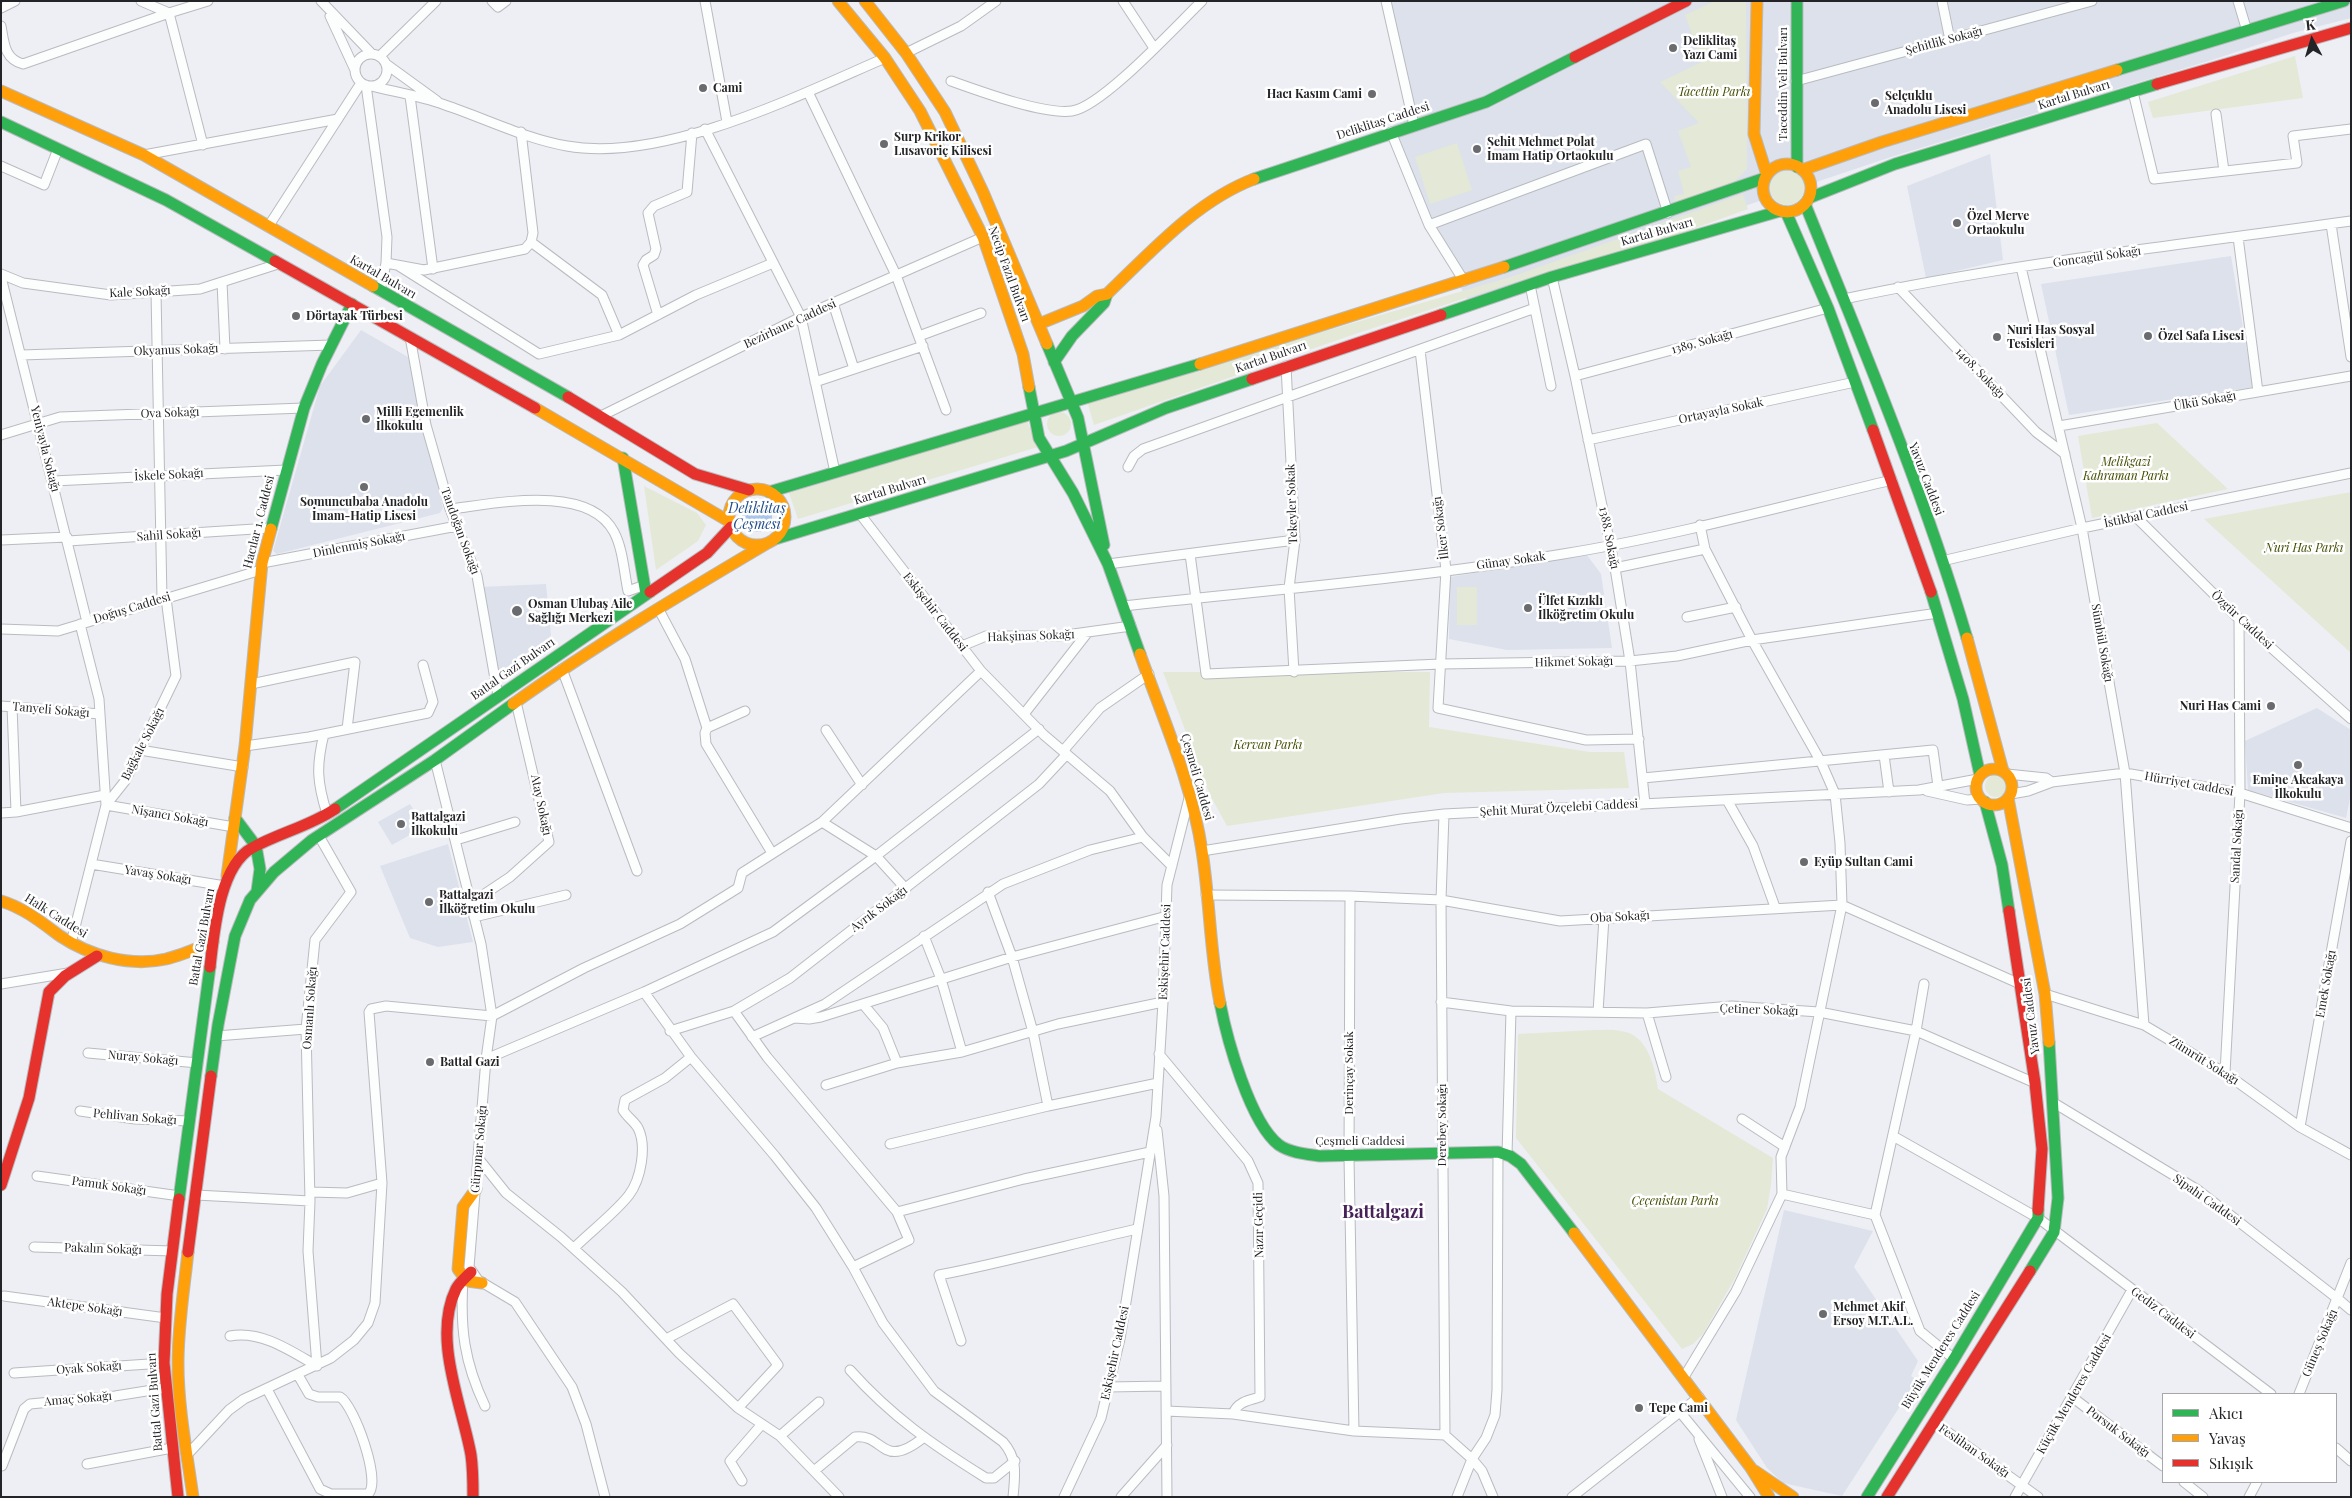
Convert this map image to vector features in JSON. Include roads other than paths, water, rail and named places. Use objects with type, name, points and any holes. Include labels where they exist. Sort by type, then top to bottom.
[{"type":"street","points":[[1,8],[15,1]]},
{"type":"street","points":[[141,1],[169,13]]},
{"type":"street","points":[[1,26],[7,52],[13,60],[23,64],[208,1]]},
{"type":"street","points":[[321,1],[370,53],[383,60],[442,104]]},
{"type":"street","points":[[383,60],[436,1]]},
{"type":"street","points":[[492,1],[498,6],[506,1]]},
{"type":"street","points":[[705,1],[727,122]]},
{"type":"street","name":"Necip Fazıl Bulvarı","points":[[838,1],[885,58],[920,111],[982,237],[1023,354],[1039,438],[1051,456]]},
{"type":"street","name":"Necip Fazıl Bulvarı","points":[[865,1],[906,52],[945,112],[983,192],[1039,324],[1078,418],[1084,444]]},
{"type":"street","points":[[906,52],[955,30],[996,1]]},
{"type":"street","points":[[1124,1],[1154,48]]},
{"type":"street","points":[[951,81],[1032,105],[1060,111],[1077,110],[1089,106],[1108,91],[1202,1]]},
{"type":"street","points":[[1386,1],[1414,125]]},
{"type":"street","name":"Deliklitaş Caddesi","points":[[1054,362],[1072,336],[1104,303],[1107,294],[1187,220],[1221,195],[1251,180],[1502,95],[1686,1]]},
{"type":"street","points":[[1757,1],[1754,134],[1766,177]]},
{"type":"street","name":"Taceddin Veli Bulvarı","points":[[1797,1],[1796,81],[1800,168]]},
{"type":"street","points":[[1942,1],[1950,40]]},
{"type":"street","name":"Şehitlik Sokağı","points":[[1796,81],[2092,1]]},
{"type":"street","points":[[2238,1],[2247,31]]},
{"type":"street","name":"Kartal Bulvarı","points":[[1800,168],[2344,1]]},
{"type":"street","points":[[327,9],[355,70],[366,84],[386,225],[386,262],[380,291]]},
{"type":"street","points":[[169,13],[203,144]]},
{"type":"street","name":"Kartal Bulvarı","points":[[1807,201],[1895,164],[2256,54],[2351,28]]},
{"type":"street","points":[[355,70],[358,60],[370,53]]},
{"type":"street","points":[[366,84],[442,104],[551,143],[592,149],[644,144],[705,130],[775,106],[885,58]]},
{"type":"street","points":[[268,227],[338,120],[366,84],[384,79],[387,69],[383,60]]},
{"type":"street","name":"Kartal Bulvarı","points":[[1,91],[144,155],[601,416],[695,474],[749,490]]},
{"type":"street","points":[[808,92],[896,275],[946,410]]},
{"type":"street","points":[[2133,92],[2154,179],[2296,163],[2293,136],[2351,129]]},
{"type":"street","points":[[410,96],[433,269]]},
{"type":"street","points":[[2216,114],[2224,171]]},
{"type":"street","points":[[144,155],[338,120]]},
{"type":"street","points":[[1,122],[166,200],[623,458],[730,524]]},
{"type":"street","points":[[705,130],[801,317],[835,472]]},
{"type":"street","points":[[386,262],[424,270],[522,251],[530,242],[533,233],[521,132]]},
{"type":"street","points":[[1391,132],[1429,225],[1464,281]]},
{"type":"street","points":[[658,315],[643,268],[644,262],[652,257],[656,249],[648,216],[654,206],[687,192],[692,133]]},
{"type":"street","points":[[1429,225],[1646,144],[1668,213]]},
{"type":"street","points":[[1,166],[44,185],[58,150]]},
{"type":"street","points":[[1779,166],[1800,168],[1809,180],[1807,201],[1795,211],[1783,212],[1771,206],[1764,196],[1763,184],[1766,177],[1779,166]]},
{"type":"street","name":"Kartal Bulvarı","points":[[769,492],[1033,414],[1464,281],[1668,213],[1766,177]]},
{"type":"street","name":"Yavuz Caddesi","points":[[1807,201],[1942,561],[2005,773]]},
{"type":"street","points":[[1783,212],[1828,308],[1892,480],[1938,612],[1963,699],[1979,777],[1976,787],[1983,801],[1994,805],[2009,796],[2012,784],[2005,773],[1988,770],[1979,777]]},
{"type":"street","name":"Kartal Bulvarı","points":[[770,542],[1051,456],[1084,444],[1166,408],[1552,277],[1783,212]]},
{"type":"street","name":"Goncagül Sokağı","points":[[1844,299],[1898,287],[2021,267],[2351,221]]},
{"type":"street","points":[[2331,224],[2351,357]]},
{"type":"street","name":"Bezirhane Caddesi","points":[[601,416],[801,317],[982,237]]},
{"type":"street","points":[[2238,237],[2258,392]]},
{"type":"street","points":[[530,242],[602,295],[619,335]]},
{"type":"street","points":[[399,266],[539,354],[619,335],[696,294],[773,263]]},
{"type":"street","name":"Kale Sokağı","points":[[1,275],[23,283],[112,295],[200,289],[278,264]]},
{"type":"street","name":"Sümbül Sokağı","points":[[2021,267],[2082,528],[2125,773],[2144,1025]]},
{"type":"street","name":"Yeniyayla Sokağı","points":[[1,275],[67,539],[99,699],[106,805]]},
{"type":"street","name":"1388. Sokağı","points":[[1552,277],[1576,376],[1611,545],[1630,661],[1645,804]]},
{"type":"street","points":[[222,282],[225,348]]},
{"type":"street","points":[[1530,285],[1551,386]]},
{"type":"street","name":"1408. Sokağı","points":[[1898,287],[2036,432],[2065,454]]},
{"type":"street","name":"Bağkale Sokağı","points":[[71,943],[106,805],[126,781],[176,676],[164,599],[160,535],[156,292]]},
{"type":"street","name":"Deliklitaş Caddesi","points":[[1039,324],[1083,306],[1097,296],[1107,294]]},
{"type":"street","points":[[832,303],[854,369]]},
{"type":"street","name":"Hacılar 1. Caddesi","points":[[225,883],[243,767],[261,566],[304,408],[331,345],[352,304]]},
{"type":"street","points":[[1128,467],[1134,456],[1142,449],[1535,308]]},
{"type":"street","name":"1389. Sokağı","points":[[1576,376],[1828,308]]},
{"type":"street","points":[[919,336],[981,314]]},
{"type":"street","name":"Tandoğan Sokağı","points":[[410,337],[426,425],[450,509],[476,576],[498,696]]},
{"type":"street","name":"Okyanus Sokağı","points":[[21,355],[331,345]]},
{"type":"street","points":[[815,382],[923,346]]},
{"type":"street","name":"İlker Sokağı","points":[[1420,350],[1446,570],[1438,708],[1586,740],[1639,739]]},
{"type":"street","name":"Tekeyler Sokak","points":[[1286,366],[1295,540],[1289,588],[1294,672]]},
{"type":"street","name":"Ülkü Sokağı","points":[[2059,426],[2351,376]]},
{"type":"street","name":"Ortayayla Sokak","points":[[1588,440],[1855,382]]},
{"type":"street","name":"Ova Sokağı","points":[[1,435],[60,417],[304,408]]},
{"type":"street","name":"Çeşmeli Caddesi","points":[[1084,444],[1108,564]]},
{"type":"street","name":"Çeşmeli Caddesi","points":[[1051,456],[1073,493],[1108,564],[1149,674],[1190,793],[1202,851],[1215,976],[1226,1032],[1242,1080],[1262,1125],[1275,1141],[1294,1152],[1349,1157],[1442,1153],[1502,1154]]},
{"type":"street","points":[[450,509],[536,500],[559,501],[590,509],[606,520],[614,532],[628,591],[645,590],[623,458]]},
{"type":"street","name":"İskele Sokağı","points":[[52,481],[286,470]]},
{"type":"street","name":"İstikbal Caddesi","points":[[1942,561],[2082,528],[2351,473]]},
{"type":"street","name":"Günay Sokak","points":[[1123,606],[1539,558],[1611,545],[1892,480]]},
{"type":"street","points":[[749,490],[769,492],[780,500],[785,512],[784,526],[770,542],[759,545],[746,543],[735,534],[730,524],[731,509],[738,497],[749,490]]},
{"type":"street","name":"Eskişehir Caddesi","points":[[860,514],[981,671],[1039,729],[1110,791],[1143,837],[1172,866],[1168,885],[1164,1002],[1156,1117],[1120,1339],[1101,1418],[1064,1497]]},
{"type":"street","name":"Özgür Caddesi","points":[[2136,517],[2239,618],[2351,719]]},
{"type":"street","name":"Battal Gazi Bulvarı","points":[[178,1497],[164,1363],[166,1318],[213,942],[225,883],[236,863],[256,846],[327,814],[498,696],[645,590],[707,553],[730,524]]},
{"type":"street","points":[[1684,1377],[1736,1291],[1782,1194],[1782,1157],[1800,1106],[1842,905],[1840,843],[1835,794],[1821,762],[1752,640],[1706,549],[1700,525]]},
{"type":"street","name":"Dinlenmiş Sokağı","points":[[261,566],[457,526]]},
{"type":"street","name":"Sahil Sokağı","points":[[1,540],[160,535],[270,528]]},
{"type":"street","points":[[1108,564],[1295,540]]},
{"type":"street","name":"Battal Gazi Bulvarı","points":[[193,1497],[178,1365],[180,1317],[216,1036],[235,936],[250,900],[274,872],[319,836],[435,760],[562,669],[658,608],[770,542]]},
{"type":"street","points":[[1615,568],[1706,549]]},
{"type":"street","points":[[1190,554],[1197,598]]},
{"type":"street","name":"Doğuş Caddesi","points":[[1,629],[58,630],[164,599],[261,566]]},
{"type":"street","name":"Hikmet Sokağı","points":[[1197,598],[1206,674],[1294,672],[1441,664],[1630,661],[1677,656],[1752,640],[1938,612]]},
{"type":"street","points":[[1687,617],[1736,607]]},
{"type":"street","points":[[658,608],[685,659],[707,728],[705,733],[706,744],[772,852]]},
{"type":"street","name":"Sandal Sokağı","points":[[2225,1072],[2240,793],[2239,618]]},
{"type":"street","name":"Hakşinas Sokağı","points":[[962,646],[986,636],[1059,636],[1131,626]]},
{"type":"street","points":[[1024,714],[1088,632]]},
{"type":"street","points":[[251,684],[355,662],[347,729]]},
{"type":"street","points":[[245,746],[324,734],[428,712],[433,702],[423,664]]},
{"type":"street","points":[[562,669],[637,871]]},
{"type":"street","points":[[187,1454],[229,1410],[244,1399],[331,1358],[354,1340],[368,1323],[375,1303],[382,1183],[369,1010],[374,1006],[386,1006],[492,1016],[584,968],[695,916],[738,888],[742,872],[822,822],[981,671]]},
{"type":"street","name":"Ayrık Sokağı","points":[[670,1031],[734,1011],[790,978],[1038,784],[1100,708],[1149,674]]},
{"type":"street","name":"Atay Sokağı","points":[[471,904],[510,877],[549,842],[516,702]]},
{"type":"street","name":"Tanyeli Sokağı","points":[[1,706],[100,714]]},
{"type":"street","points":[[12,706],[16,812]]},
{"type":"street","points":[[707,728],[745,711]]},
{"type":"street","points":[[486,1059],[644,992],[773,932],[876,856],[1039,729]]},
{"type":"street","points":[[826,730],[862,785]]},
{"type":"street","points":[[324,734],[318,761],[318,788],[327,814]]},
{"type":"street","points":[[140,750],[243,767]]},
{"type":"street","points":[[1643,778],[1933,750],[1938,786]]},
{"type":"street","points":[[1884,755],[1889,792]]},
{"type":"street","name":"Gürpınar Sokağı","points":[[435,760],[474,917],[492,1016],[486,1059],[476,1189]]},
{"type":"street","name":"Hürriyet caddesi","points":[[2005,773],[2046,778],[2052,782]]},
{"type":"street","name":"Hürriyet caddesi","points":[[2009,796],[2052,782],[2125,773],[2240,793],[2351,828]]},
{"type":"street","name":"Şehit Murat Özçelebi Caddesi","points":[[1202,851],[1401,819],[1444,814],[1919,790],[1979,777]]},
{"type":"street","name":"Şehit Murat Özçelebi Caddesi","points":[[1919,790],[1967,800],[1983,801]]},
{"type":"street","points":[[1172,866],[1190,793]]},
{"type":"street","points":[[1,813],[16,812],[105,795]]},
{"type":"street","name":"Yavuz Caddesi","points":[[2009,796],[2045,994],[2054,1103],[2058,1198],[2054,1232]]},
{"type":"street","points":[[1727,800],[1753,846],[1775,907]]},
{"type":"street","name":"Yavuz Caddesi","points":[[1983,801],[2002,865],[2035,1083],[2042,1149],[2038,1218]]},
{"type":"street","name":"Nişancı Sokağı","points":[[106,805],[234,823]]},
{"type":"street","name":"Derebey Sokağı","points":[[1444,814],[1441,900],[1441,1002],[1445,1435]]},
{"type":"street","points":[[456,840],[515,822]]},
{"type":"street","points":[[822,822],[876,856],[906,888]]},
{"type":"street","points":[[234,823],[256,846],[260,869],[256,892]]},
{"type":"street","name":"Osmanlı Sokağı","points":[[317,1366],[308,1251],[310,1196],[306,1029],[315,940],[351,892],[319,836]]},
{"type":"street","points":[[752,1037],[825,1004],[988,892],[1021,875],[1090,850],[1143,837]]},
{"type":"street","name":"Emek Sokağı","points":[[2300,1127],[2351,841]]},
{"type":"street","name":"Yavaş Sokağı","points":[[91,864],[225,883]]},
{"type":"street","points":[[988,892],[1012,957],[1032,1032],[1048,1106]]},
{"type":"street","points":[[474,917],[566,895]]},
{"type":"street","name":"Oba Sokağı","points":[[1206,896],[1350,896],[1441,900],[1560,920],[1775,907],[1842,905],[2020,984]]},
{"type":"street","name":"Derinçay Sokak","points":[[1350,896],[1349,1157],[1354,1431]]},
{"type":"street","name":"Halk Caddesi","points":[[1,902],[9,903],[33,916],[71,943],[97,956],[130,962],[163,960],[235,936]]},
{"type":"street","points":[[795,1018],[814,1019],[1012,957],[1168,916]]},
{"type":"street","points":[[1598,1012],[1604,918]]},
{"type":"street","points":[[924,936],[942,979],[962,1052]]},
{"type":"street","points":[[1,1185],[29,1098],[49,992],[57,981],[68,973],[84,966],[97,956]]},
{"type":"street","points":[[1,984],[68,973]]},
{"type":"street","points":[[1924,984],[1916,1031],[1875,1215],[1920,1331],[1954,1359]]},
{"type":"street","points":[[644,992],[670,1031],[816,1208],[853,1267],[883,1323],[934,1391],[1003,1442],[1010,1450],[1016,1472],[1013,1497]]},
{"type":"street","name":"Zümrüt Sokağı","points":[[2045,994],[2144,1025],[2225,1072],[2300,1127],[2351,1155]]},
{"type":"street","points":[[826,1085],[897,1063],[962,1052],[1074,1020],[1164,1002]]},
{"type":"street","name":"Çetiner Sokağı","points":[[1441,1002],[1511,1011],[1646,1013],[1732,1006],[1819,1012],[1916,1031],[2035,1083]]},
{"type":"street","points":[[862,1004],[883,1028],[897,1063]]},
{"type":"street","points":[[734,1011],[752,1037],[897,1212],[909,1240],[853,1267]]},
{"type":"street","points":[[1457,1497],[1472,1459],[1486,1438],[1495,1406],[1502,1154],[1511,1011]]},
{"type":"street","points":[[1646,1013],[1666,1077]]},
{"type":"street","points":[[216,1036],[306,1029]]},
{"type":"street","name":"Nuray Sokağı","points":[[88,1053],[198,1062]]},
{"type":"street","name":"Nazır Geçidi","points":[[1159,1054],[1248,1161],[1258,1183],[1260,1396],[1241,1403],[1235,1408],[1233,1414]]},
{"type":"street","points":[[574,1248],[630,1194],[638,1176],[642,1147],[641,1136],[633,1121],[623,1110],[625,1100],[664,1078],[691,1057]]},
{"type":"street","points":[[890,1144],[1048,1106],[1158,1083]]},
{"type":"street","name":"Sipahi Caddesi","points":[[2054,1103],[2198,1190],[2351,1310]]},
{"type":"street","name":"Pehlivan Sokağı","points":[[80,1111],[135,1119],[190,1121]]},
{"type":"street","points":[[1156,1117],[1164,1196],[1167,1497]]},
{"type":"street","points":[[1742,1119],[1785,1146]]},
{"type":"street","name":"Gediz Caddesi","points":[[1893,1136],[2038,1218],[2054,1232],[2270,1393]]},
{"type":"street","points":[[897,1212],[1024,1179],[1150,1152]]},
{"type":"street","points":[[1502,1154],[1522,1164],[1699,1397],[1751,1468],[1769,1497]]},
{"type":"street","points":[[478,1158],[506,1193],[574,1248],[622,1292],[666,1339],[738,1408],[780,1436],[840,1497]]},
{"type":"street","name":"Pamuk Sokağı","points":[[37,1176],[180,1196]]},
{"type":"street","points":[[196,1195],[310,1196],[347,1193],[382,1183]]},
{"type":"street","points":[[476,1189],[468,1197],[460,1217],[458,1269],[467,1275],[472,1283],[482,1283],[515,1302],[545,1344],[572,1387],[586,1424],[605,1497]]},
{"type":"street","points":[[1782,1194],[1875,1215]]},
{"type":"street","name":"Büyük Menderes Caddesi","points":[[1867,1497],[1954,1359],[2038,1218]]},
{"type":"street","points":[[962,1341],[939,1275],[1007,1262],[1137,1229]]},
{"type":"street","points":[[1888,1497],[2054,1232]]},
{"type":"street","name":"Pakalın Sokağı","points":[[34,1246],[173,1251]]},
{"type":"street","name":"Güneş Sokağı","points":[[2299,1393],[2351,1263]]},
{"type":"street","points":[[467,1275],[461,1312],[463,1345],[472,1379],[485,1406]]},
{"type":"street","points":[[467,1275],[451,1298],[446,1321],[448,1352],[471,1456],[474,1497]]},
{"type":"street","name":"Küçük Menderes Caddesi","points":[[2015,1497],[2132,1290]]},
{"type":"street","name":"Aktepe Sokağı","points":[[4,1296],[166,1318]]},
{"type":"street","points":[[666,1339],[733,1304],[778,1365],[738,1408]]},
{"type":"street","points":[[230,1336],[244,1334],[258,1336],[317,1366]]},
{"type":"street","name":"Oyak Sokağı","points":[[14,1373],[164,1363]]},
{"type":"street","points":[[850,1370],[875,1398],[923,1438],[986,1478],[994,1478],[1014,1461]]},
{"type":"street","points":[[267,1389],[320,1489],[331,1494],[368,1494],[372,1487],[371,1463],[346,1402],[336,1396],[318,1397],[309,1394],[298,1375]]},
{"type":"street","points":[[1108,1387],[1166,1386]]},
{"type":"street","name":"Amaç Sokağı","points":[[2,1466],[24,1409],[30,1404],[107,1397],[166,1388]]},
{"type":"street","points":[[1572,1497],[1587,1492],[1699,1397]]},
{"type":"street","name":"Porsuk Sokağı","points":[[2072,1397],[2162,1465]]},
{"type":"street","points":[[780,1436],[819,1402]]},
{"type":"street","points":[[1166,1411],[1233,1414],[1354,1431],[1445,1435],[1472,1459],[1482,1471],[1493,1497]]},
{"type":"street","points":[[1680,1412],[1750,1497]]},
{"type":"street","name":"Feslihan Sokağı","points":[[1935,1423],[2038,1497]]},
{"type":"street","points":[[742,1481],[730,1461],[762,1424]]},
{"type":"street","points":[[1695,1430],[1722,1497]]},
{"type":"street","points":[[814,1471],[855,1437],[865,1437],[894,1452],[901,1452],[923,1438]]},
{"type":"street","points":[[1122,1497],[1167,1445]]},
{"type":"street","points":[[87,1464],[172,1448]]},
{"type":"street","points":[[2337,1449],[2351,1461]]},
{"type":"street","points":[[1751,1468],[1793,1497]]},
{"type":"street","points":[[2185,1483],[2204,1497]]},
{"type":"street","points":[[2249,1497],[2256,1483]]},
{"type":"water","name":"Deliklitaş Çeşmesi","points":[[757,502],[768,506],[772,517],[768,528],[757,532],[746,528],[742,517],[746,506]]},
{"type":"place","name":"Deliklitaş Yazı Cami","points":[[1673,48]]},
{"type":"place","name":"Cami","points":[[703,88]]},
{"type":"place","name":"Hacı Kasım Cami","points":[[1372,94]]},
{"type":"place","name":"Selçuklu Anadolu Lisesi","points":[[1875,103]]},
{"type":"place","name":"Surp Krikor Lusavoriç Kilisesi","points":[[884,144]]},
{"type":"place","name":"Şehit Mehmet Polat İmam Hatip Ortaokulu","points":[[1477,149]]},
{"type":"place","name":"Özel Merve Ortaokulu","points":[[1957,223]]},
{"type":"place","name":"Dörtayak Türbesi","points":[[296,316]]},
{"type":"place","name":"Özel Safa Lisesi","points":[[2148,336]]},
{"type":"place","name":"Nuri Has Sosyal Tesisleri","points":[[1997,337]]},
{"type":"place","name":"Milli Egemenlik İlkokulu","points":[[366,419]]},
{"type":"place","name":"Somuncubaba Anadolu İmam-Hatip Lisesi","points":[[364,487]]},
{"type":"place","name":"Ülfet Kızıklı İlköğretim Okulu","points":[[1528,608]]},
{"type":"place","name":"Osman Ulubaş Aile Sağlığı Merkezi","points":[[517,611]]},
{"type":"place","name":"Nuri Has Cami","points":[[2271,706]]},
{"type":"place","name":"Emine Akcakaya İlkokulu","points":[[2298,765]]},
{"type":"place","name":"Battalgazi İlkokulu","points":[[401,824]]},
{"type":"place","name":"Eyüp Sultan Cami","points":[[1804,862]]},
{"type":"place","name":"Battalgazi İlköğretim Okulu","points":[[429,902]]},
{"type":"place","name":"Battal Gazi","points":[[430,1062]]},
{"type":"place","name":"Mehmet Akif Ersoy M.T.A.L.","points":[[1823,1314]]},
{"type":"place","name":"Tepe Cami","points":[[1639,1408]]},
{"type":"district","name":"Battalgazi","points":[[1383,1212]]},
{"type":"park label","name":"Tacettin Parkı","points":[[1714,92]]},
{"type":"park label","name":"Melikgazi Kahraman Parkı","points":[[2126,469]]},
{"type":"park label","name":"Nuri Has Parkı","points":[[2304,548]]},
{"type":"park label","name":"Kervan Parkı","points":[[1268,745]]},
{"type":"park label","name":"Çeçenistan Parkı","points":[[1675,1201]]}]
